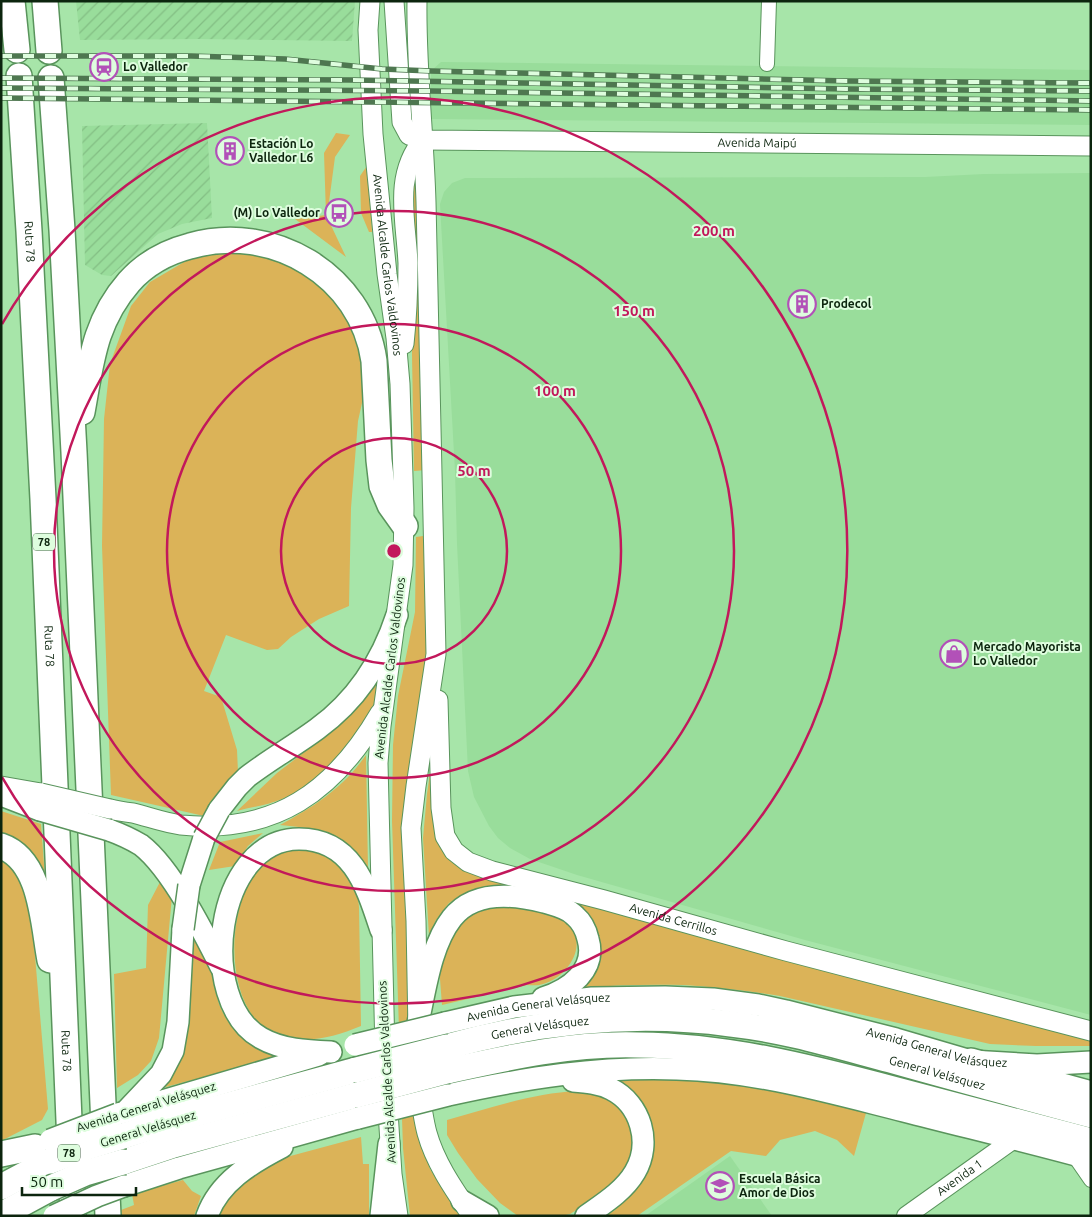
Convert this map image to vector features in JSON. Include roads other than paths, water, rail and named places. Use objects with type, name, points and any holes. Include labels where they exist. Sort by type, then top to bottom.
[{"type":"highway","points":[[12,1],[17,50]]},
{"type":"highway","points":[[45,1],[49,51]]},
{"type":"highway","name":"Ruta 78","points":[[19,76],[43,499],[72,1216]]},
{"type":"highway","points":[[51,78],[62,230],[74,452],[108,1216]]},
{"type":"highway","points":[[74,452],[96,340],[106,315],[130,281],[152,262],[185,247],[223,240],[259,242],[274,245],[296,254],[333,282],[343,292],[363,320],[372,347],[374,361],[382,486],[390,505],[405,526]]},
{"type":"highway","points":[[1,846],[20,858],[34,881],[54,977],[65,1009]]},
{"type":"highway","name":"General Velásquez","points":[[1,1188],[45,1149],[84,1148],[122,1120],[174,1120],[356,1070],[446,1035],[514,1030],[584,1020],[656,1018],[732,1024],[806,1038],[1091,1115]]},
{"type":"highway","name":"General Velásquez","points":[[1,1214],[51,1188],[85,1174],[174,1145],[358,1106],[448,1083],[519,1055],[557,1049],[637,1044],[736,1052],[805,1066],[1085,1152]]},
{"type":"highway","points":[[971,1061],[1091,1094]]},
{"type":"highway","points":[[1,1154],[45,1149]]},
{"type":"main road","name":"Avenida Alcalde Carlos Valdovinos","points":[[370,1],[368,30],[373,134],[400,384],[405,526],[403,565],[383,708],[378,763],[382,1000],[390,1144],[398,1216]]},
{"type":"main road","points":[[394,1],[401,117],[404,128],[409,135],[423,140]]},
{"type":"main road","points":[[417,1],[418,86],[423,140],[436,654],[411,828],[416,921],[419,1086],[427,1134],[442,1167],[467,1208],[488,1216]]},
{"type":"main road","points":[[400,384],[407,310],[408,262],[404,188],[410,159],[423,140]]},
{"type":"main road","name":"Avenida Maipú","points":[[423,140],[1091,146]]},
{"type":"main road","points":[[122,1120],[161,1074],[173,1051],[178,1022],[183,929],[189,885],[204,838],[219,810],[237,786],[247,777],[318,728],[349,701],[374,668],[385,648],[397,615]]},
{"type":"main road","name":"Avenida Cerrillos","points":[[436,654],[444,836],[460,857],[468,862],[492,871],[786,951],[1091,1031]]},
{"type":"main road","points":[[1,795],[40,802],[110,809],[179,824],[200,826],[239,825],[270,816],[321,788],[333,777],[361,743],[383,708]]},
{"type":"main road","points":[[1,786],[109,830],[140,845],[160,865],[202,930],[222,970],[229,997],[249,1029],[272,1044],[307,1051],[331,1052]]},
{"type":"main road","points":[[222,970],[225,919],[235,886],[255,856],[262,850],[284,841],[296,839],[318,841],[338,850],[346,857],[359,876],[381,930]]},
{"type":"main road","points":[[417,1027],[434,957],[444,929],[453,916],[461,909],[488,897],[519,897],[552,904],[571,912],[581,922],[590,943],[588,962],[580,977],[555,994],[514,1007]]},
{"type":"main road","name":"Avenida General Velásquez","points":[[122,1120],[355,1045],[446,1035],[514,1007],[618,997],[665,997],[734,1002],[804,1015],[971,1061],[1037,1065],[1091,1062]]},
{"type":"main road","points":[[508,1082],[563,1074],[621,1069],[676,1068],[725,1072],[796,1084],[1014,1139],[1085,1152]]},
{"type":"main road","points":[[448,1083],[560,1080],[602,1085],[620,1095],[634,1111],[642,1131],[643,1142],[639,1162],[629,1181],[609,1200],[586,1216]]},
{"type":"main road","points":[[206,1216],[232,1178],[265,1155],[358,1106]]},
{"type":"main road","points":[[54,1216],[97,1196],[178,1168],[315,1129]]},
{"type":"main road","points":[[382,1216],[390,1144]]},
{"type":"main road","points":[[1,1165],[45,1149]]},
{"type":"street","points":[[768,64],[769,1]]},
{"type":"street","name":"Avenida 1","points":[[906,1216],[1014,1139]]},
{"type":"street","points":[[1085,1152],[1091,1180]]},
{"type":"railway","points":[[1,56],[191,56],[285,59],[382,69],[431,71],[847,81],[1091,83]]},
{"type":"railway","points":[[1,78],[353,80],[846,89],[1091,91]]},
{"type":"railway","points":[[1,88],[431,91],[1091,101]]},
{"type":"railway","points":[[1,98],[1091,110]]},
{"type":"place","name":"Lo Valledor","points":[[104,67]]},
{"type":"place","name":"Estación Lo Valledor L6","points":[[230,151]]},
{"type":"place","name":"(M) Lo Valledor","points":[[339,213]]},
{"type":"place","name":"Prodecol","points":[[802,304]]},
{"type":"place","name":"Mercado Mayorista Lo Valledor","points":[[954,654]]},
{"type":"place","name":"Escuela Básica Amor de Dios","points":[[720,1186]]}]
